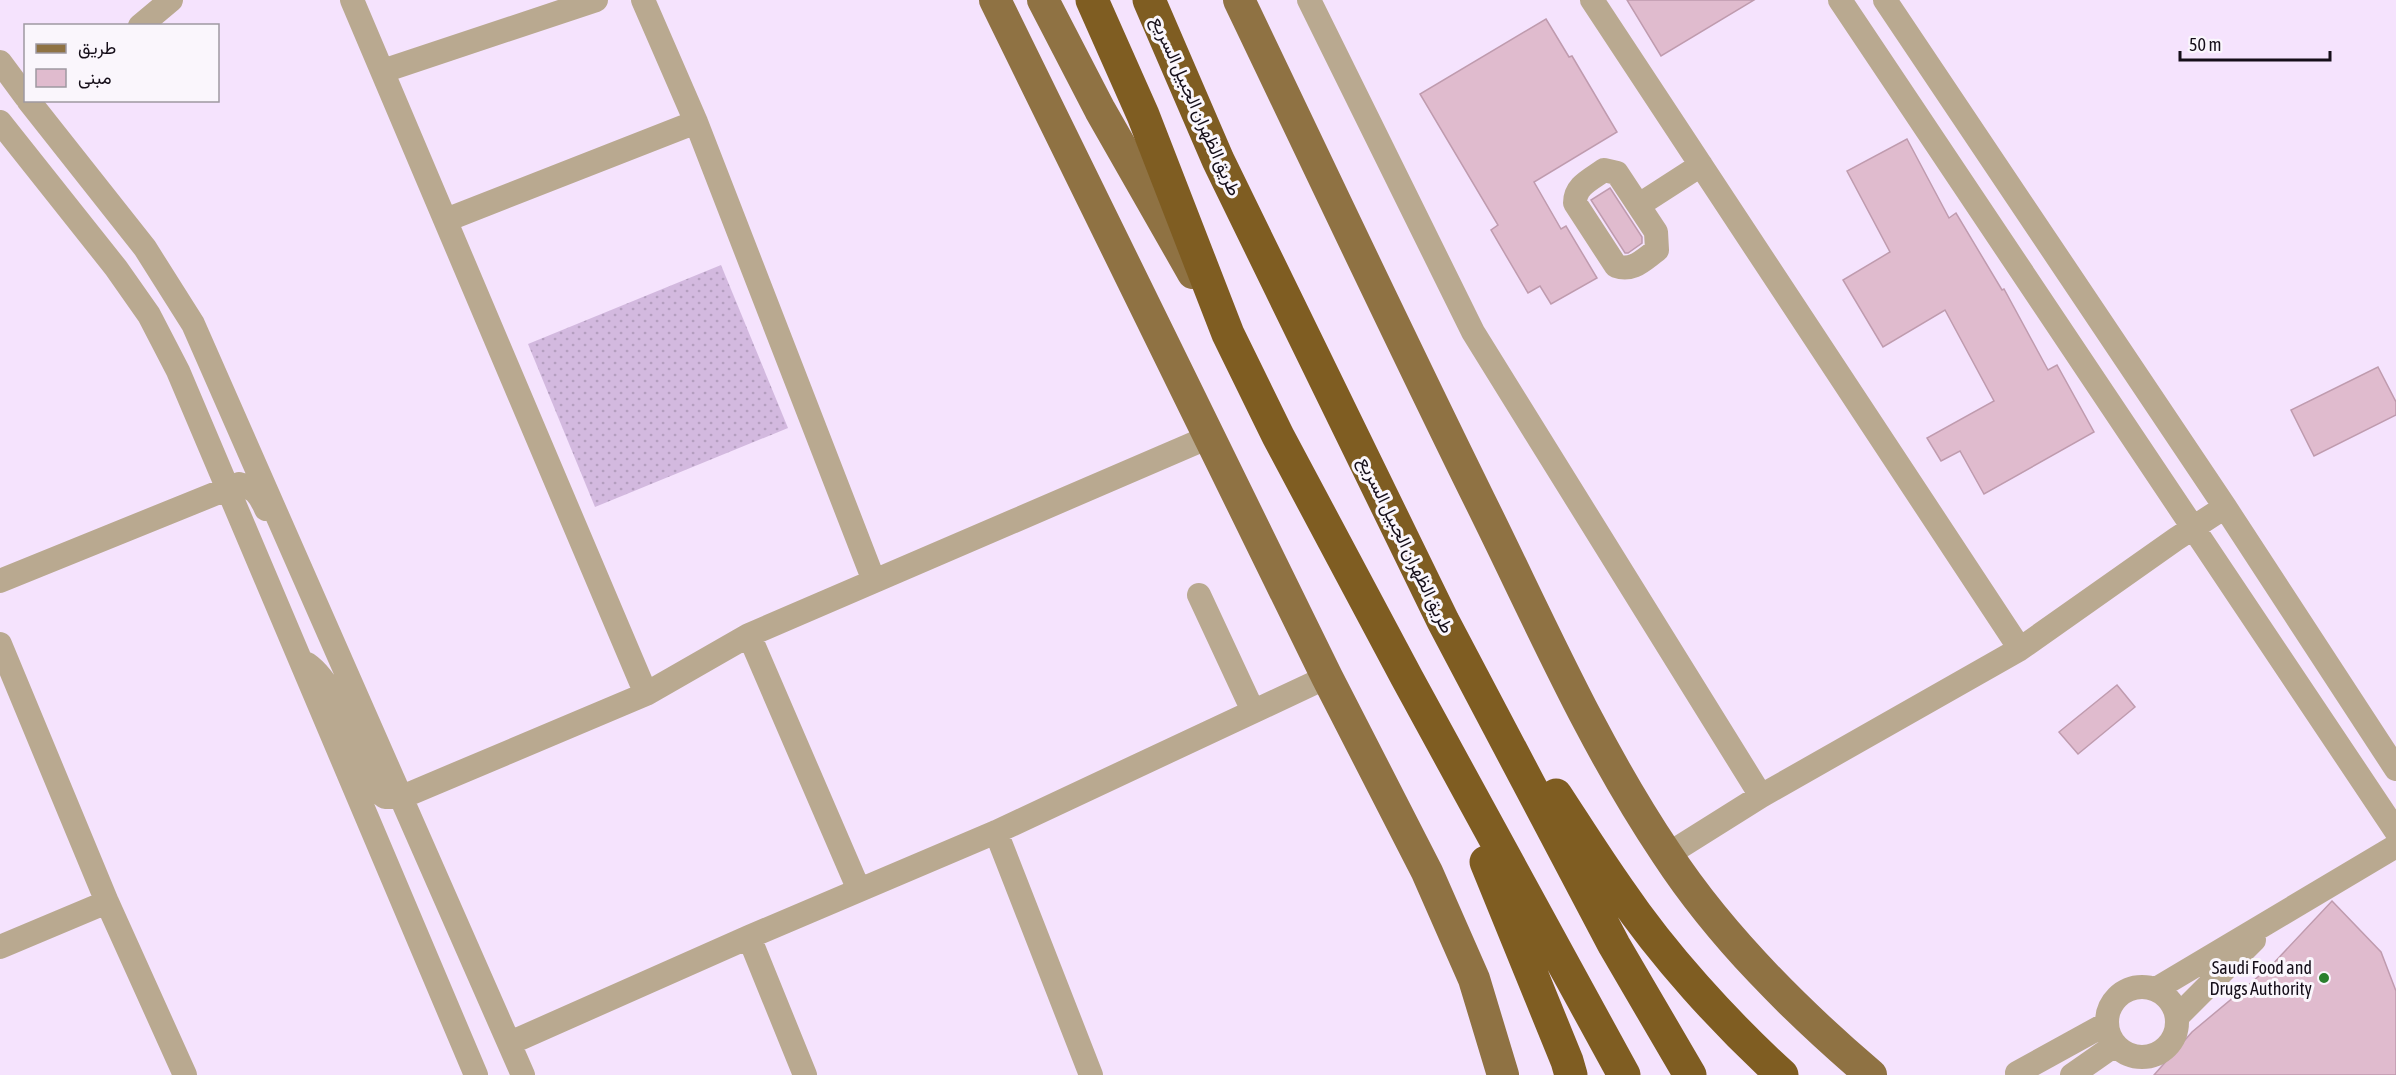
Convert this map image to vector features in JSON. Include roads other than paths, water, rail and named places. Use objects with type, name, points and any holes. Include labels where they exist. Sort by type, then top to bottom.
[{"type":"highway","points":[[1092,0],[1143,115],[1228,334],[1278,436],[1624,1075]]},
{"type":"highway","name":"طريق الظهران الجبيل السريع","points":[[1149,0],[1218,159],[1443,621],[1614,945],[1690,1075]]},
{"type":"highway","points":[[1443,621],[1620,892],[1673,960],[1735,1030],[1782,1075]]},
{"type":"highway","points":[[1407,678],[1526,956],[1571,1075]]},
{"type":"main road","points":[[995,0],[1328,677],[1427,872],[1474,979],[1503,1075]]},
{"type":"main road","points":[[1043,0],[1100,110],[1228,334]]},
{"type":"main road","points":[[1239,0],[1424,388],[1614,770],[1667,855],[1726,933],[1814,1026],[1871,1075]]},
{"type":"street","points":[[142,24],[171,0]]},
{"type":"street","points":[[352,0],[646,694]]},
{"type":"street","points":[[383,71],[596,0]]},
{"type":"street","points":[[643,0],[696,122],[874,581]]},
{"type":"street","points":[[1310,0],[1473,332],[1761,796]]},
{"type":"street","points":[[1592,0],[2020,649]]},
{"type":"street","points":[[1840,0],[2396,831]]},
{"type":"street","points":[[1885,0],[2225,507],[2396,769]]},
{"type":"street","points":[[2,68],[24,91]]},
{"type":"street","points":[[35,103],[145,248],[193,324],[294,548],[523,1075]]},
{"type":"street","points":[[0,122],[116,268],[150,315],[178,371],[476,1075]]},
{"type":"street","points":[[446,220],[696,122]]},
{"type":"street","points":[[1639,205],[1701,165]]},
{"type":"street","points":[[299,660],[317,671],[329,688],[372,787],[385,797],[402,797],[646,694],[749,635],[1209,436]]},
{"type":"street","points":[[0,581],[238,484],[256,491],[278,536],[294,548]]},
{"type":"street","points":[[1667,855],[1761,796],[2020,649],[2225,507]]},
{"type":"street","points":[[1199,595],[1253,711]]},
{"type":"street","points":[[749,635],[859,890]]},
{"type":"street","points":[[0,644],[107,902],[185,1075]]},
{"type":"street","points":[[510,1043],[748,937],[996,832],[1328,677]]},
{"type":"street","points":[[996,832],[1091,1075]]},
{"type":"street","points":[[2156,989],[2199,962],[2276,920],[2396,846]]},
{"type":"street","points":[[0,947],[107,902]]},
{"type":"street","points":[[2177,1017],[2276,920]]},
{"type":"street","points":[[748,937],[805,1075]]},
{"type":"street","points":[[2138,986],[2156,989],[2170,1000],[2177,1017],[2175,1034],[2164,1049],[2148,1056],[2130,1055],[2111,1034],[2110,1006],[2122,993],[2138,986]]},
{"type":"street","points":[[2019,1075],[2017,1073],[2111,1034]]},
{"type":"street","points":[[2072,1075],[2111,1034]]},
{"type":"place","name":"Saudi Food and Drugs Authority","points":[[2324,978]]}]
